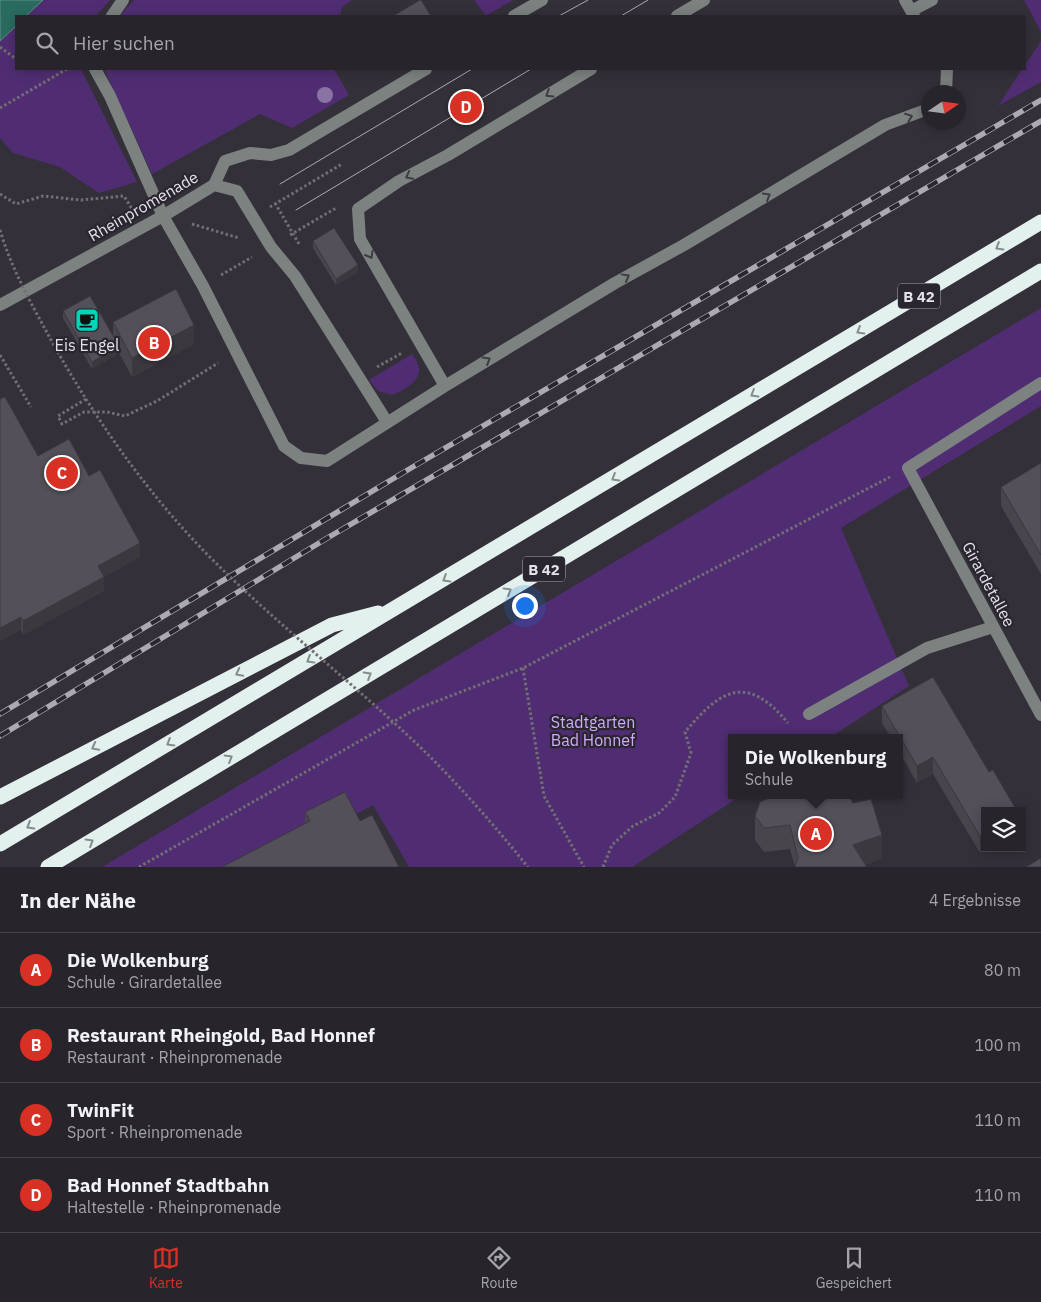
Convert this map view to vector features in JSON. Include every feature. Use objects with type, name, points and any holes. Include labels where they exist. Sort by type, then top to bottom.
[{"type":"highway","name":"B 42","points":[[0,844],[1041,222]]},
{"type":"highway","name":"B 42","points":[[48,867],[1041,271]]},
{"type":"highway","points":[[0,797],[332,625],[397,608]]},
{"type":"street","points":[[113,15],[123,0]]},
{"type":"street","points":[[516,15],[542,0]]},
{"type":"street","points":[[679,15],[704,0]]},
{"type":"street","points":[[910,9],[932,0]]},
{"type":"street","points":[[96,70],[110,96],[163,216],[203,286],[284,446],[300,458],[327,461],[445,386],[615,283],[684,245],[885,125],[921,112]]},
{"type":"street","name":"Rheinpromenade","points":[[0,305],[163,216],[214,185],[225,161],[250,153],[271,155],[289,150],[424,70]]},
{"type":"street","points":[[445,386],[360,239],[358,209],[399,181],[457,150],[589,70]]},
{"type":"street","points":[[946,85],[947,70]]},
{"type":"street","points":[[214,185],[237,191],[271,247],[295,276],[387,422]]},
{"type":"street","points":[[908,468],[1041,383]]},
{"type":"street","name":"Girardetallee","points":[[908,468],[1041,715]]},
{"type":"street","points":[[809,714],[927,648],[994,627]]},
{"type":"path","points":[[0,47],[15,58]]},
{"type":"path","points":[[0,108],[65,70]]},
{"type":"path","points":[[342,164],[275,203],[293,234],[342,204]]},
{"type":"path","points":[[0,194],[16,204],[43,196],[82,200],[124,196],[142,227]]},
{"type":"path","points":[[163,216],[271,247]]},
{"type":"path","points":[[0,230],[29,298],[86,399],[150,490],[238,585],[403,731],[447,774],[528,867]]},
{"type":"path","points":[[203,286],[271,247]]},
{"type":"path","points":[[359,377],[420,343]]},
{"type":"path","points":[[86,399],[58,416],[62,424],[84,412],[107,412],[125,416],[157,401],[236,352]]},
{"type":"path","points":[[0,354],[31,407]]},
{"type":"path","points":[[139,867],[414,710],[523,668],[908,468]]},
{"type":"path","points":[[523,668],[544,796],[584,867]]},
{"type":"path","points":[[603,867],[612,845],[633,826],[659,813],[675,797],[691,753],[685,732],[706,707],[734,691],[751,692],[778,711],[789,724],[809,714]]},
{"type":"green space","points":[[43,0],[110,0],[97,15],[27,15]]},
{"type":"green space","points":[[134,0],[352,0],[342,7],[340,15],[120,15]]},
{"type":"green space","points":[[474,0],[513,0],[488,15],[485,15]]},
{"type":"green space","points":[[1024,0],[1041,0],[1041,32]]},
{"type":"green space","points":[[15,27],[15,70],[81,70],[137,182],[99,193],[60,167],[13,153],[0,138],[0,41]]},
{"type":"green space","points":[[1041,41],[1041,82],[998,106],[1021,70],[1026,70],[1026,64]]},
{"type":"green space","points":[[104,70],[335,70],[349,95],[292,128],[260,114],[152,174]]},
{"type":"green space","name":"Stadtgarten Bad Honnef","points":[[1041,308],[1041,406],[841,528],[909,686],[835,734],[728,734],[728,799],[736,799],[632,867],[409,867],[373,805],[255,867],[102,867]]},
{"type":"green space","points":[[412,354],[417,361],[418,374],[412,384],[406,388],[393,395],[378,391],[369,380]]},
{"type":"shaded area","points":[[0,0],[43,0],[27,15],[15,15],[15,27],[0,41]]},
{"type":"building","points":[[421,0],[430,15],[395,15]]},
{"type":"building","points":[[334,228],[358,265],[336,279],[313,241]]},
{"type":"building","points":[[176,289],[194,325],[132,358],[113,322]]},
{"type":"building","points":[[90,296],[119,346],[92,362],[63,311]]},
{"type":"building","points":[[5,397],[38,456],[69,439],[89,476],[100,470],[140,543],[98,566],[104,577],[23,621],[21,617],[0,628],[0,399]]},
{"type":"building","points":[[1041,463],[1041,555],[1001,487]]},
{"type":"building","points":[[933,677],[989,772],[993,770],[1015,807],[981,807],[980,836],[933,757],[917,766],[903,742],[903,734],[898,734],[882,706]]},
{"type":"building","points":[[345,792],[360,821],[372,815],[399,867],[222,867],[310,821],[305,812]]},
{"type":"building","points":[[767,799],[850,799],[853,803],[871,799],[882,835],[853,845],[866,867],[795,867],[798,858],[790,825],[764,828],[755,816],[760,802]]},
{"type":"building","points":[[1041,858],[1041,867],[1026,867]]},
{"type":"tram line","points":[[561,15],[588,0]]},
{"type":"tram line","points":[[623,15],[648,0]]},
{"type":"tram line","points":[[280,184],[470,70]]},
{"type":"tram line","points":[[296,210],[529,70]]},
{"type":"railway","points":[[0,714],[411,468],[1041,100]]},
{"type":"railway","points":[[0,736],[329,537],[1041,121]]},
{"type":"place","name":"Bad Honnef Stadtbahn","points":[[466,107]]},
{"type":"place","name":"Eis Engel","points":[[87,320]]},
{"type":"place","name":"Restaurant Rheingold, Bad Honnef","points":[[154,343]]},
{"type":"place","name":"TwinFit","points":[[62,473]]},
{"type":"place","name":"Die Wolkenburg","points":[[816,834]]}]
